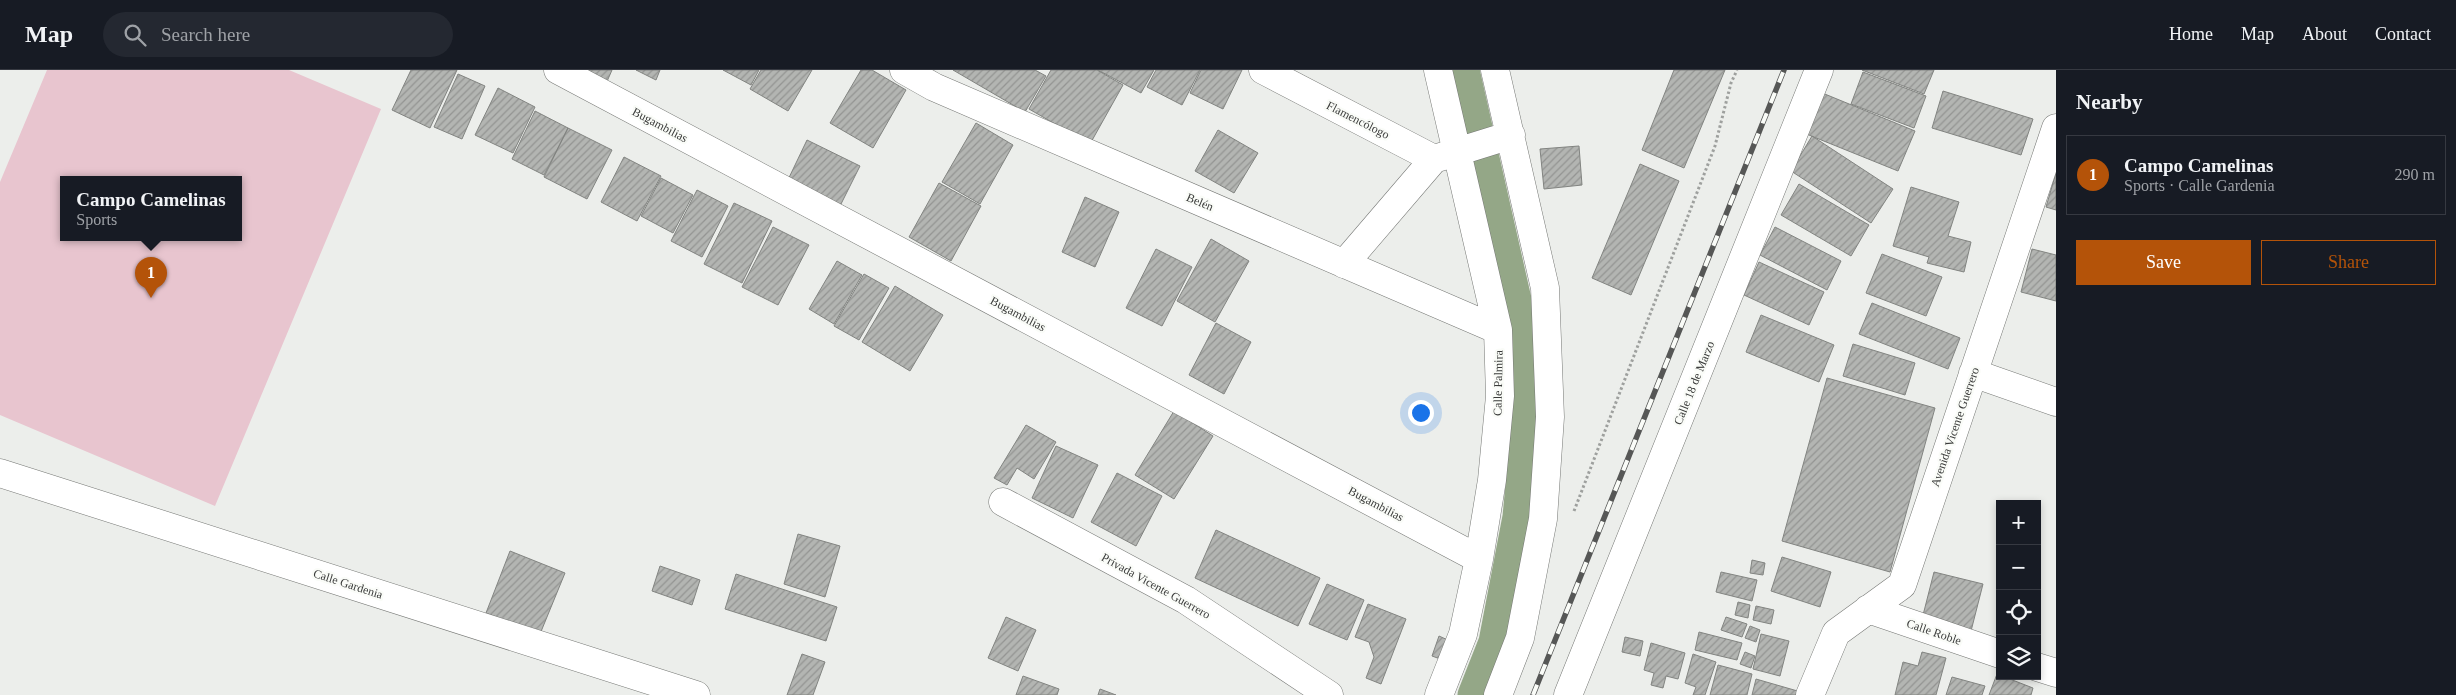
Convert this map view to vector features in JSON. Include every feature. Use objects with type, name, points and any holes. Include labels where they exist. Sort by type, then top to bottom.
[{"type":"street","name":"Bugambilias","points":[[558,70],[1479,559]]},
{"type":"street","name":"Belén","points":[[904,70],[934,87],[1498,330]]},
{"type":"street","name":"Flamencólogo","points":[[1263,70],[1475,147]]},
{"type":"street","name":"Calle Palmira","points":[[1438,70],[1475,147],[1498,330],[1500,396],[1492,480],[1479,559],[1463,634],[1439,695]]},
{"type":"street","points":[[1344,264],[1475,147],[1495,70]]},
{"type":"street","name":"Calle 18 de Marzo","points":[[1568,695],[1819,70]]},
{"type":"street","name":"Avenida Vicente Guerrero","points":[[1810,695],[1836,632],[1902,585],[2056,128]]},
{"type":"street","points":[[1475,147],[1545,288],[1550,417],[1543,519],[1520,638],[1498,695]]},
{"type":"street","points":[[1974,373],[2056,402]]},
{"type":"street","name":"Calle Gardenia","points":[[0,473],[696,695]]},
{"type":"street","name":"Privada Vicente Guerrero","points":[[1003,502],[1186,600],[1329,695]]},
{"type":"street","name":"Calle Roble","points":[[1868,609],[1996,653]]},
{"type":"path","points":[[1571,518],[1715,146],[1730,83],[1737,70]]},
{"type":"shaded area","points":[[47,70],[289,70],[381,109],[215,506],[0,415],[0,182]]},
{"type":"building","points":[[411,70],[457,70],[430,128],[392,110]]},
{"type":"building","points":[[573,70],[612,70],[605,86]]},
{"type":"building","points":[[636,70],[660,70],[656,80]]},
{"type":"building","points":[[723,70],[759,70],[751,85]]},
{"type":"building","points":[[761,70],[812,70],[788,111],[750,89]]},
{"type":"building","points":[[861,70],[872,70],[906,90],[873,148],[830,123]]},
{"type":"building","points":[[953,70],[1035,70],[1046,76],[1025,112]]},
{"type":"building","points":[[1051,70],[1097,70],[1123,85],[1090,144],[1029,109]]},
{"type":"building","points":[[1098,70],[1154,70],[1141,93]]},
{"type":"building","points":[[1156,70],[1200,70],[1182,105],[1147,87]]},
{"type":"building","points":[[1201,70],[1242,70],[1223,109],[1190,93]]},
{"type":"building","points":[[1674,70],[1725,70],[1684,168],[1642,150]]},
{"type":"building","points":[[1862,70],[1934,70],[1924,94]]},
{"type":"building","points":[[1863,72],[1926,96],[1914,128],[1851,104]]},
{"type":"building","points":[[458,74],[485,86],[462,139],[434,127]]},
{"type":"building","points":[[498,88],[535,107],[513,153],[475,135]]},
{"type":"building","points":[[1815,90],[1915,131],[1898,171],[1799,131]]},
{"type":"building","points":[[1943,91],[2033,119],[2021,155],[1932,128]]},
{"type":"building","points":[[535,111],[568,128],[544,175],[512,159]]},
{"type":"building","points":[[976,123],[1013,145],[980,204],[942,182]]},
{"type":"building","points":[[568,128],[612,150],[587,199],[544,177]]},
{"type":"building","points":[[1218,130],[1258,153],[1234,193],[1195,171]]},
{"type":"building","points":[[1812,136],[1893,189],[1871,223],[1791,171]]},
{"type":"building","points":[[807,140],[860,166],[837,212],[785,186]]},
{"type":"building","points":[[1579,146],[1582,185],[1544,189],[1540,149]]},
{"type":"building","points":[[624,157],[661,176],[637,221],[601,202]]},
{"type":"building","points":[[1640,164],[1679,181],[1631,295],[1592,278]]},
{"type":"building","points":[[2056,173],[2056,210],[2046,207]]},
{"type":"building","points":[[661,178],[693,195],[673,233],[641,216]]},
{"type":"building","points":[[939,183],[981,206],[951,261],[909,237]]},
{"type":"building","points":[[1799,184],[1869,225],[1851,256],[1781,215]]},
{"type":"building","points":[[1911,187],[1959,202],[1948,236],[1971,242],[1964,272],[1927,263],[1929,257],[1893,246]]},
{"type":"building","points":[[697,190],[728,206],[702,257],[671,241]]},
{"type":"building","points":[[1085,197],[1119,212],[1095,267],[1062,252]]},
{"type":"building","points":[[734,203],[772,221],[742,283],[704,264]]},
{"type":"building","points":[[773,227],[809,245],[778,305],[742,287]]},
{"type":"building","points":[[1775,227],[1841,261],[1827,290],[1760,255]]},
{"type":"building","points":[[1211,239],[1249,261],[1215,322],[1177,301]]},
{"type":"building","points":[[1156,249],[1192,267],[1162,326],[1126,308]]},
{"type":"building","points":[[2032,249],[2056,255],[2056,301],[2021,292]]},
{"type":"building","points":[[1882,254],[1942,277],[1926,316],[1866,293]]},
{"type":"building","points":[[837,261],[862,275],[834,324],[809,309]]},
{"type":"building","points":[[1759,262],[1824,292],[1809,325],[1744,295]]},
{"type":"building","points":[[864,274],[889,288],[859,340],[834,326]]},
{"type":"building","points":[[895,286],[943,315],[910,371],[862,342]]},
{"type":"building","points":[[1872,303],[1960,338],[1948,369],[1859,334]]},
{"type":"building","points":[[1761,315],[1834,345],[1819,382],[1746,352]]},
{"type":"building","points":[[1216,323],[1251,342],[1224,394],[1189,375]]},
{"type":"building","points":[[1853,344],[1915,363],[1905,395],[1843,376]]},
{"type":"building","points":[[1827,378],[1935,408],[1890,572],[1782,541]]},
{"type":"building","points":[[1174,411],[1213,436],[1174,499],[1135,475]]},
{"type":"building","points":[[1026,425],[1056,442],[1034,479],[1017,468],[1007,485],[994,478]]},
{"type":"building","points":[[1056,446],[1098,465],[1073,518],[1032,498]]},
{"type":"building","points":[[1117,473],[1162,496],[1136,546],[1091,522]]},
{"type":"building","points":[[1216,530],[1320,578],[1298,626],[1195,578]]},
{"type":"building","points":[[798,534],[840,546],[825,597],[784,584]]},
{"type":"building","points":[[510,551],[565,573],[540,634],[486,613]]},
{"type":"building","points":[[1782,557],[1831,572],[1820,607],[1771,591]]},
{"type":"building","points":[[1752,560],[1765,563],[1763,575],[1750,573]]},
{"type":"building","points":[[660,566],[700,580],[692,605],[652,591]]},
{"type":"building","points":[[1721,572],[1757,580],[1752,601],[1716,592]]},
{"type":"building","points":[[1934,572],[1983,584],[1970,635],[1921,623]]},
{"type":"building","points":[[736,574],[837,607],[826,641],[725,609]]},
{"type":"building","points":[[1327,584],[1364,600],[1347,640],[1309,624]]},
{"type":"building","points":[[1738,602],[1750,605],[1748,618],[1735,615]]},
{"type":"building","points":[[1368,604],[1406,619],[1381,684],[1366,678],[1374,657],[1369,642],[1355,637]]},
{"type":"building","points":[[1756,606],[1774,610],[1771,624],[1753,620]]},
{"type":"building","points":[[1006,617],[1036,630],[1018,671],[988,658]]},
{"type":"building","points":[[1726,617],[1747,624],[1742,637],[1721,630]]},
{"type":"building","points":[[1750,626],[1760,630],[1756,642],[1745,638]]},
{"type":"building","points":[[1699,632],[1742,643],[1737,660],[1695,650]]},
{"type":"building","points":[[1761,634],[1789,641],[1780,676],[1753,669]]},
{"type":"building","points":[[1439,636],[1450,641],[1443,660],[1432,656]]},
{"type":"building","points":[[1625,637],[1643,641],[1640,656],[1622,652]]},
{"type":"building","points":[[1651,643],[1685,653],[1678,679],[1666,676],[1663,688],[1651,685],[1654,673],[1644,670]]},
{"type":"building","points":[[1745,652],[1755,656],[1751,668],[1740,664]]},
{"type":"building","points":[[1922,652],[1946,658],[1936,695],[1895,695],[1903,662],[1918,666]]},
{"type":"building","points":[[802,654],[825,662],[813,695],[787,695]]},
{"type":"building","points":[[1693,654],[1716,662],[1705,695],[1693,695],[1696,687],[1685,683]]},
{"type":"building","points":[[1718,665],[1752,674],[1747,695],[1710,695]]},
{"type":"building","points":[[1023,676],[1059,689],[1057,695],[1016,695]]},
{"type":"building","points":[[1952,677],[1985,686],[1982,695],[1946,695]]},
{"type":"building","points":[[1996,677],[1996,680],[2012,680],[2033,688],[2031,695],[1989,695]]},
{"type":"building","points":[[1756,679],[1801,692],[1800,695],[1752,695]]},
{"type":"building","points":[[1100,689],[1116,695],[1098,695]]},
{"type":"waterway","points":[[1464,70],[1519,313],[1528,409],[1518,517],[1494,642],[1473,695]]},
{"type":"railway","points":[[1533,695],[1784,70]]},
{"type":"place","name":"Campo Camelinas","points":[[151,298]]}]
